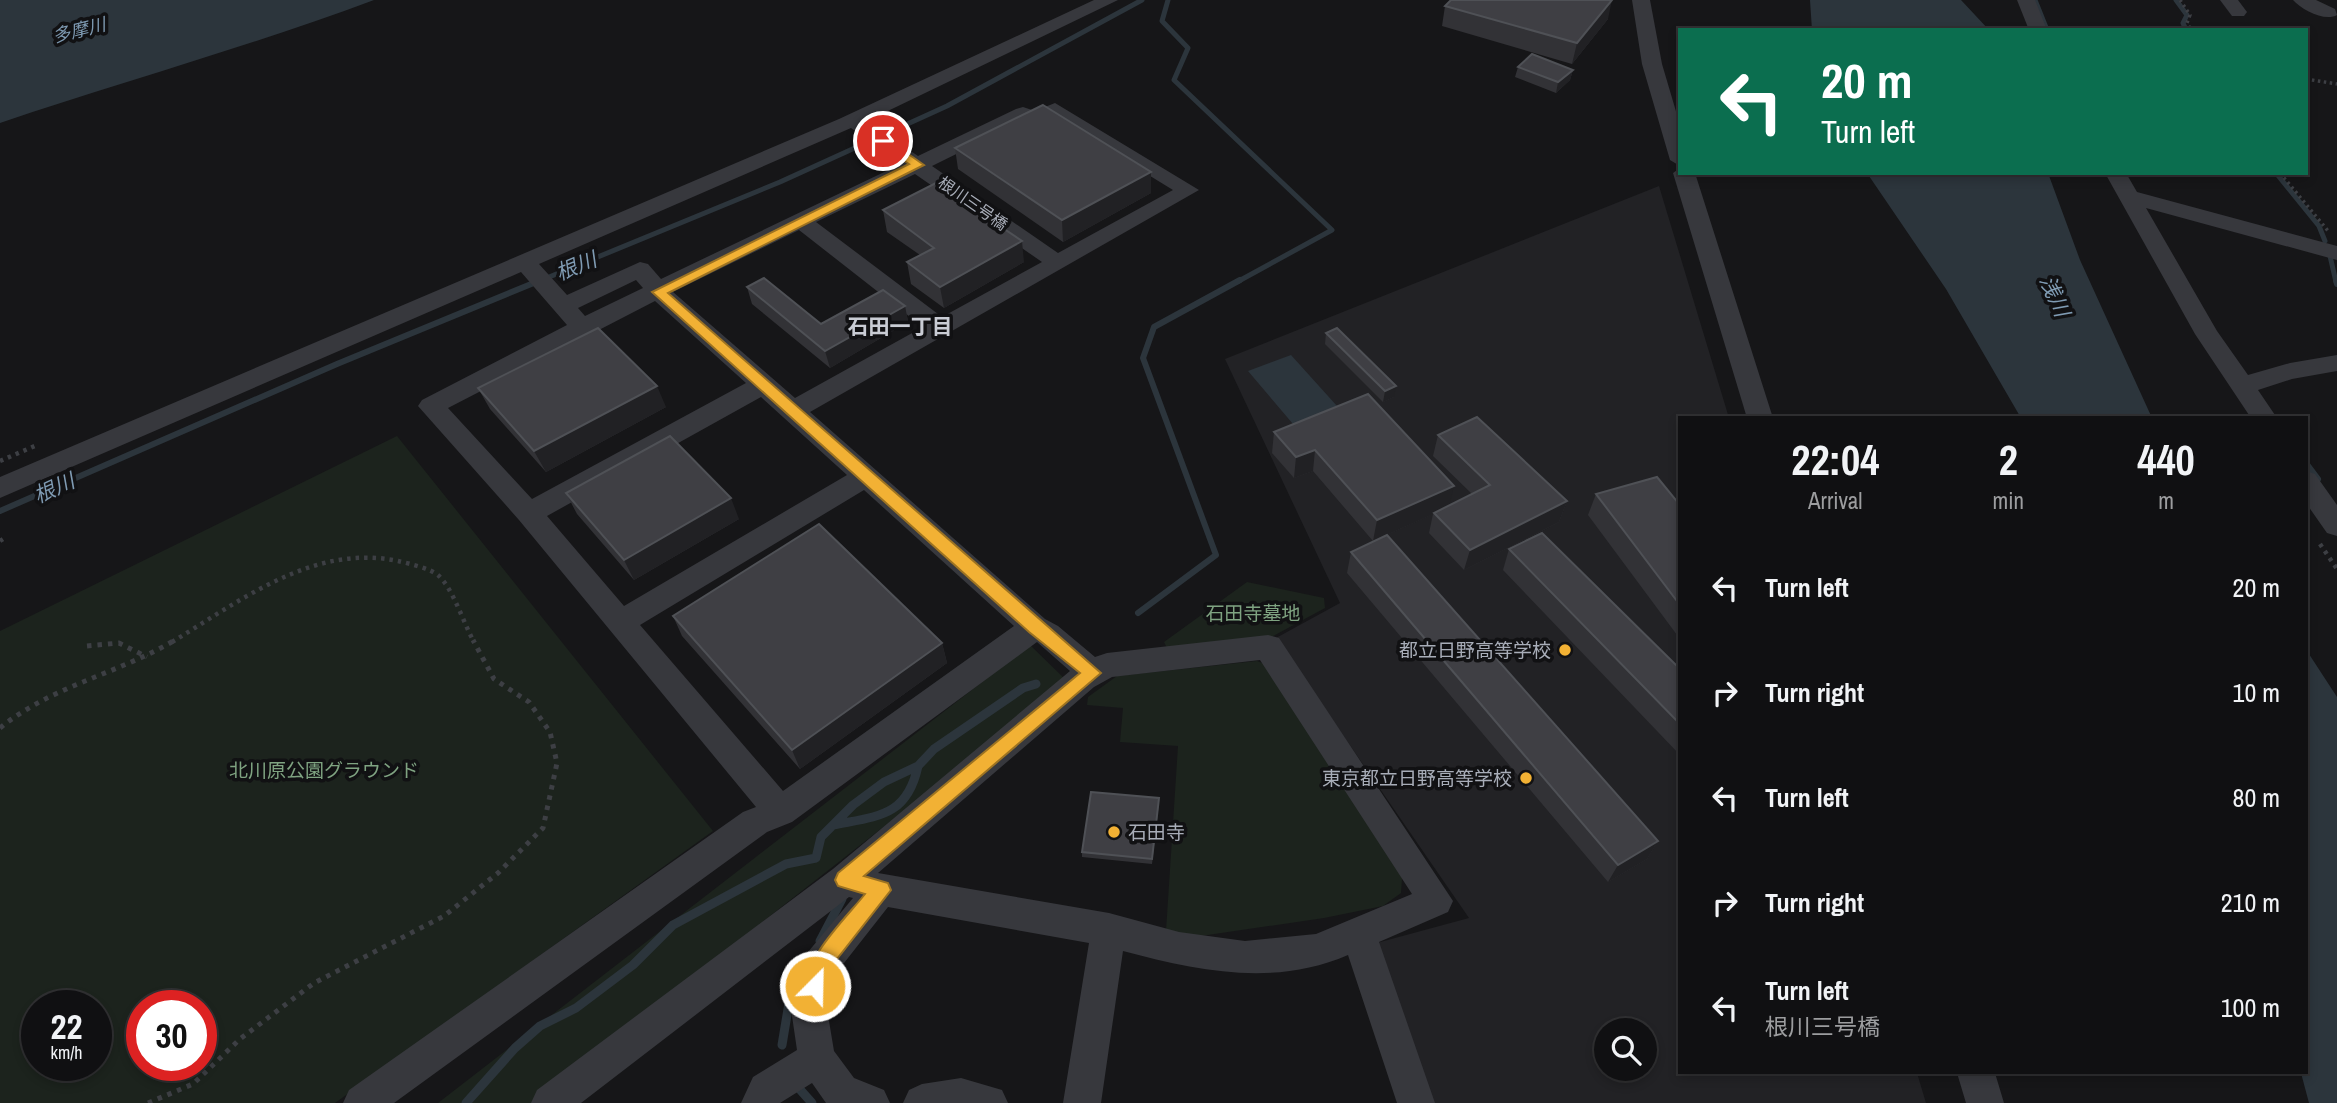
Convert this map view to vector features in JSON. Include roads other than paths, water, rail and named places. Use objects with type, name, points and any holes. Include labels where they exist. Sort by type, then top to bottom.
[{"type":"street","points":[[0,488],[543,283],[852,120],[1109,0]]},
{"type":"street","points":[[1641,0],[1652,64],[1678,153]]},
{"type":"street","points":[[2026,0],[2037,28]]},
{"type":"street","points":[[2302,0],[2329,13]]},
{"type":"street","points":[[780,812],[529,513],[431,406],[582,327],[659,292],[1023,113],[1035,119],[1055,109],[1188,190],[794,410]]},
{"type":"street","name":"根川三号橋","points":[[852,120],[1058,263]]},
{"type":"street","points":[[1685,175],[1759,416]]},
{"type":"street","points":[[2116,175],[2207,334],[2263,416]]},
{"type":"street","points":[[2127,196],[2337,253]]},
{"type":"street","points":[[803,222],[940,328]]},
{"type":"street","points":[[543,283],[640,269],[659,292],[1035,627],[1092,673]]},
{"type":"street","points":[[543,283],[582,327]]},
{"type":"street","points":[[2242,386],[2290,371],[2337,363]]},
{"type":"street","points":[[529,513],[764,384]]},
{"type":"street","points":[[621,622],[867,476]]},
{"type":"street","points":[[2308,486],[2326,530]]},
{"type":"street","points":[[362,1103],[755,822],[780,812],[1035,627]]},
{"type":"street","points":[[550,1103],[845,880],[1092,673],[1107,665],[1268,647],[1436,901],[1317,951],[1245,958],[1179,949],[1110,930],[881,890],[845,880]]},
{"type":"street","points":[[870,1103],[842,1093],[817,1059],[809,1009],[821,964],[881,890]]},
{"type":"street","points":[[1082,1103],[1110,930]]},
{"type":"street","points":[[1359,935],[1416,1103]]},
{"type":"street","points":[[760,1103],[766,1090],[817,1059]]},
{"type":"street","points":[[1976,1074],[1985,1103]]},
{"type":"street","points":[[922,1103],[961,1097],[989,1103]]},
{"type":"water","name":"多摩川","points":[[0,0],[374,0],[281,33],[0,123]]},
{"type":"water","points":[[1810,0],[1961,0],[1987,28],[1812,28]]},
{"type":"water","name":"浅川","points":[[1868,175],[2049,175],[2080,260],[2151,416],[2020,416],[1946,289]]},
{"type":"water","points":[[1291,355],[1337,406],[1293,424],[1248,371]]},
{"type":"water","points":[[2308,653],[2337,697],[2337,1103],[2309,1103],[2301,1074],[2308,1074]]},
{"type":"waterway","name":"根川","points":[[537,282],[780,182],[947,106],[1142,0]]},
{"type":"waterway","points":[[1168,0],[1162,21],[1188,48],[1174,80],[1332,230],[1237,282]]},
{"type":"waterway","points":[[2035,0],[2046,28]]},
{"type":"waterway","points":[[2176,0],[2187,15],[2183,23],[2185,28]]},
{"type":"waterway","points":[[2278,175],[2319,226],[2325,241]]},
{"type":"waterway","points":[[2330,256],[2336,282]]},
{"type":"waterway","name":"根川","points":[[0,511],[337,364],[541,280]]},
{"type":"waterway","points":[[1138,613],[1216,555],[1143,358],[1154,327],[1240,280]]},
{"type":"waterway","points":[[2336,280],[2337,284]]},
{"type":"waterway","points":[[2308,466],[2318,479]]},
{"type":"waterway","points":[[918,766],[934,749],[1023,688],[1036,684]]},
{"type":"waterway","points":[[833,825],[853,805],[884,782],[918,766]]},
{"type":"waterway","points":[[833,825],[877,816],[898,805],[913,783],[918,766]]},
{"type":"waterway","points":[[466,1103],[515,1048],[540,1026],[576,1008],[633,965],[673,925],[786,864],[816,858],[821,837],[833,825]]},
{"type":"waterway","points":[[820,941],[842,899]]},
{"type":"waterway","points":[[782,1045],[790,997],[803,973]]},
{"type":"waterway","points":[[796,1085],[812,1103]]},
{"type":"place","name":"都立日野高等学校","points":[[1565,650]]},
{"type":"place","name":"東京都立日野高等学校","points":[[1526,778]]},
{"type":"place","name":"石田寺","points":[[1114,832]]},
{"type":"district","name":"石田一丁目","points":[[900,326]]},
{"type":"park label","name":"石田寺墓地","points":[[1253,613]]},
{"type":"park label","name":"北川原公園グラウンド","points":[[324,770]]}]
